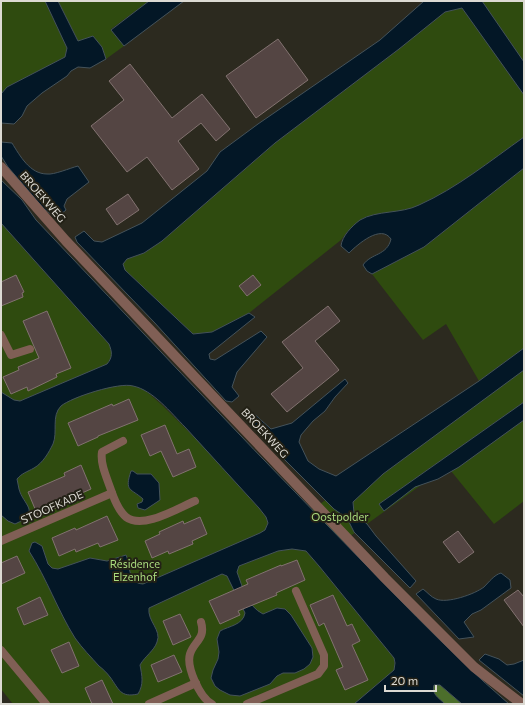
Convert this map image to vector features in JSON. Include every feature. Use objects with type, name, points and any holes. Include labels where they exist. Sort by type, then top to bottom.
[{"type":"street","name":"BROEKWEG","points":[[1,167],[66,241],[385,578],[474,667],[522,704]]},
{"type":"lane","points":[[1,335],[11,355],[30,349]]},
{"type":"lane","points":[[123,441],[102,452],[101,459],[112,493],[120,510],[126,517],[135,521],[145,522],[195,501]]},
{"type":"lane","name":"STOOFKADE","points":[[1,541],[112,493]]},
{"type":"lane","points":[[247,704],[318,674],[324,666],[324,655],[296,591]]},
{"type":"lane","points":[[201,622],[203,629],[201,637],[190,653],[189,662],[201,693],[212,704]]},
{"type":"lane","points":[[1,650],[46,704]]},
{"type":"lane","points":[[148,704],[196,683]]},
{"type":"green space","points":[[1,1],[45,1],[67,48],[65,57],[7,87],[1,94]]},
{"type":"green space","points":[[58,1],[149,1],[111,29],[124,46],[106,59],[102,47],[78,41]]},
{"type":"green space","points":[[462,1],[524,1],[524,83]]},
{"type":"green space","points":[[462,7],[524,95],[524,137],[473,174],[419,206],[347,232],[341,240],[249,313],[212,332],[193,334],[125,270],[123,264],[127,259],[144,253],[162,241],[275,143],[399,49],[445,12]]},
{"type":"green space","points":[[524,168],[524,348],[479,381],[446,324],[423,340],[372,274],[424,247]]},
{"type":"green space","name":"Résidence Elzenhof","points":[[1,223],[109,344],[146,391],[209,452],[259,508],[306,551],[394,658],[394,670],[354,704],[13,704],[1,689]]},
{"type":"green space","name":"Oostpolder","points":[[524,362],[524,411],[335,547],[304,515]]},
{"type":"green space","points":[[524,420],[524,501],[494,524],[451,471]]},
{"type":"green space","points":[[433,685],[440,685],[462,704],[445,704],[434,693]]},
{"type":"water","points":[[45,1],[58,1],[78,41],[93,36],[102,47],[106,59],[90,68],[78,67],[71,71],[67,76],[42,93],[27,106],[22,116],[14,124],[1,123],[1,94],[7,87],[65,57],[67,48]]},
{"type":"water","points":[[149,1],[184,1],[124,46],[111,30]]},
{"type":"water","points":[[424,1],[482,1],[524,62],[524,95],[462,8],[445,12],[399,49],[275,143],[162,241],[144,253],[127,259],[123,264],[125,270],[193,334],[212,332],[249,313],[255,317],[209,354],[210,359],[215,360],[261,331],[267,337],[237,372],[232,387],[239,396],[232,402],[226,401],[154,322],[77,242],[75,237],[84,231],[94,241],[102,242],[142,223],[207,171],[220,152],[380,40]]},
{"type":"water","points":[[524,137],[524,168],[424,247],[372,274],[367,271],[363,265],[370,258],[386,249],[391,239],[387,235],[376,234],[358,245],[349,253],[341,246],[345,235],[360,220],[374,215],[412,208],[447,191]]},
{"type":"water","points":[[1,142],[12,143],[26,163],[35,171],[50,174],[78,166],[89,182],[67,199],[64,206],[66,210],[56,218],[44,209],[8,167],[1,156]]},
{"type":"water","points":[[1,180],[22,200],[36,220],[290,487],[439,639],[509,704],[462,704],[440,685],[434,685],[433,688],[435,693],[445,704],[354,704],[394,670],[394,658],[306,551],[292,549],[278,551],[239,566],[237,572],[246,596],[258,611],[263,614],[277,608],[285,609],[291,615],[312,648],[313,657],[310,664],[304,669],[295,673],[283,673],[277,676],[270,684],[240,696],[230,695],[215,686],[211,678],[218,659],[219,652],[217,639],[220,631],[239,623],[244,617],[245,613],[227,576],[222,574],[149,608],[150,617],[158,633],[158,638],[154,648],[140,665],[142,683],[140,690],[138,694],[127,695],[118,689],[108,674],[99,666],[75,638],[29,551],[32,543],[35,542],[42,546],[48,564],[52,568],[58,569],[90,558],[107,561],[126,555],[130,573],[134,581],[143,584],[260,533],[265,530],[268,523],[266,517],[259,508],[168,409],[148,392],[140,388],[126,385],[96,391],[67,402],[61,406],[56,414],[53,444],[48,454],[37,466],[17,479],[21,495],[29,508],[28,516],[15,524],[8,521],[1,515],[1,392],[14,400],[20,401],[107,364],[110,359],[111,350],[109,344],[1,223]]},
{"type":"water","points":[[524,348],[524,370],[383,474],[353,502],[354,513],[367,524],[416,581],[410,588],[354,532],[347,518],[334,509],[256,431],[246,417],[251,411],[271,429],[292,423],[345,379],[348,383],[325,411],[313,421],[301,435],[299,442],[308,461],[319,469],[336,476],[479,381]]},
{"type":"water","points":[[524,402],[524,420],[459,467],[438,479],[415,487],[384,511],[379,504]]},
{"type":"water","points":[[131,471],[137,474],[151,474],[159,483],[160,500],[145,510],[138,508],[137,504],[142,502],[143,499],[130,489],[128,483]]},
{"type":"water","points":[[501,573],[510,580],[511,588],[481,610],[472,614],[464,622],[474,637],[459,639],[416,594],[423,589],[434,598],[441,600],[461,598],[480,590],[494,577]]},
{"type":"water","points":[[485,654],[499,659],[507,665],[524,660],[524,696],[479,660]]},
{"type":"building","points":[[278,39],[308,80],[256,118],[226,76]]},
{"type":"building","points":[[130,64],[172,118],[202,94],[230,129],[216,141],[201,123],[178,141],[199,169],[172,190],[147,157],[127,172],[91,126],[124,100],[109,81]]},
{"type":"building","points":[[128,194],[139,210],[117,225],[106,209]]},
{"type":"building","points":[[16,275],[24,292],[22,293],[23,297],[1,306],[1,282]]},
{"type":"building","points":[[253,275],[261,285],[247,296],[239,286]]},
{"type":"building","points":[[328,306],[340,321],[315,341],[339,370],[287,412],[271,394],[303,368],[282,342]]},
{"type":"building","points":[[47,311],[71,368],[56,374],[57,377],[28,391],[27,387],[11,394],[3,377],[19,370],[18,367],[39,358],[23,321]]},
{"type":"building","points":[[129,399],[138,420],[98,436],[78,446],[68,423],[112,404],[113,406]]},
{"type":"building","points":[[165,425],[177,454],[189,449],[196,467],[173,477],[161,451],[150,456],[141,435]]},
{"type":"building","points":[[81,465],[91,489],[57,504],[58,507],[38,516],[28,492],[65,476],[64,473]]},
{"type":"building","points":[[107,516],[118,540],[100,547],[98,543],[76,552],[75,549],[59,556],[52,538],[75,528],[76,530]]},
{"type":"building","points":[[200,517],[207,534],[192,541],[193,544],[169,554],[168,551],[152,558],[145,541],[160,534],[159,532],[183,521],[184,524]]},
{"type":"building","points":[[458,531],[474,552],[459,563],[443,542]]},
{"type":"building","points":[[17,556],[25,573],[1,584],[1,563]]},
{"type":"building","points":[[297,560],[305,580],[276,593],[277,595],[238,611],[240,615],[220,624],[209,601],[248,584],[246,580]]},
{"type":"building","points":[[518,590],[524,597],[524,627],[504,600]]},
{"type":"building","points":[[333,595],[347,626],[352,624],[360,641],[352,645],[368,680],[345,690],[336,670],[343,667],[324,623],[319,626],[310,605]]},
{"type":"building","points":[[40,597],[48,615],[24,625],[17,608]]},
{"type":"building","points":[[180,614],[191,637],[173,645],[163,621]]},
{"type":"building","points":[[69,642],[79,666],[62,673],[51,650]]},
{"type":"building","points":[[174,655],[182,672],[158,682],[151,665]]},
{"type":"building","points":[[102,680],[113,704],[92,704],[85,688]]}]
